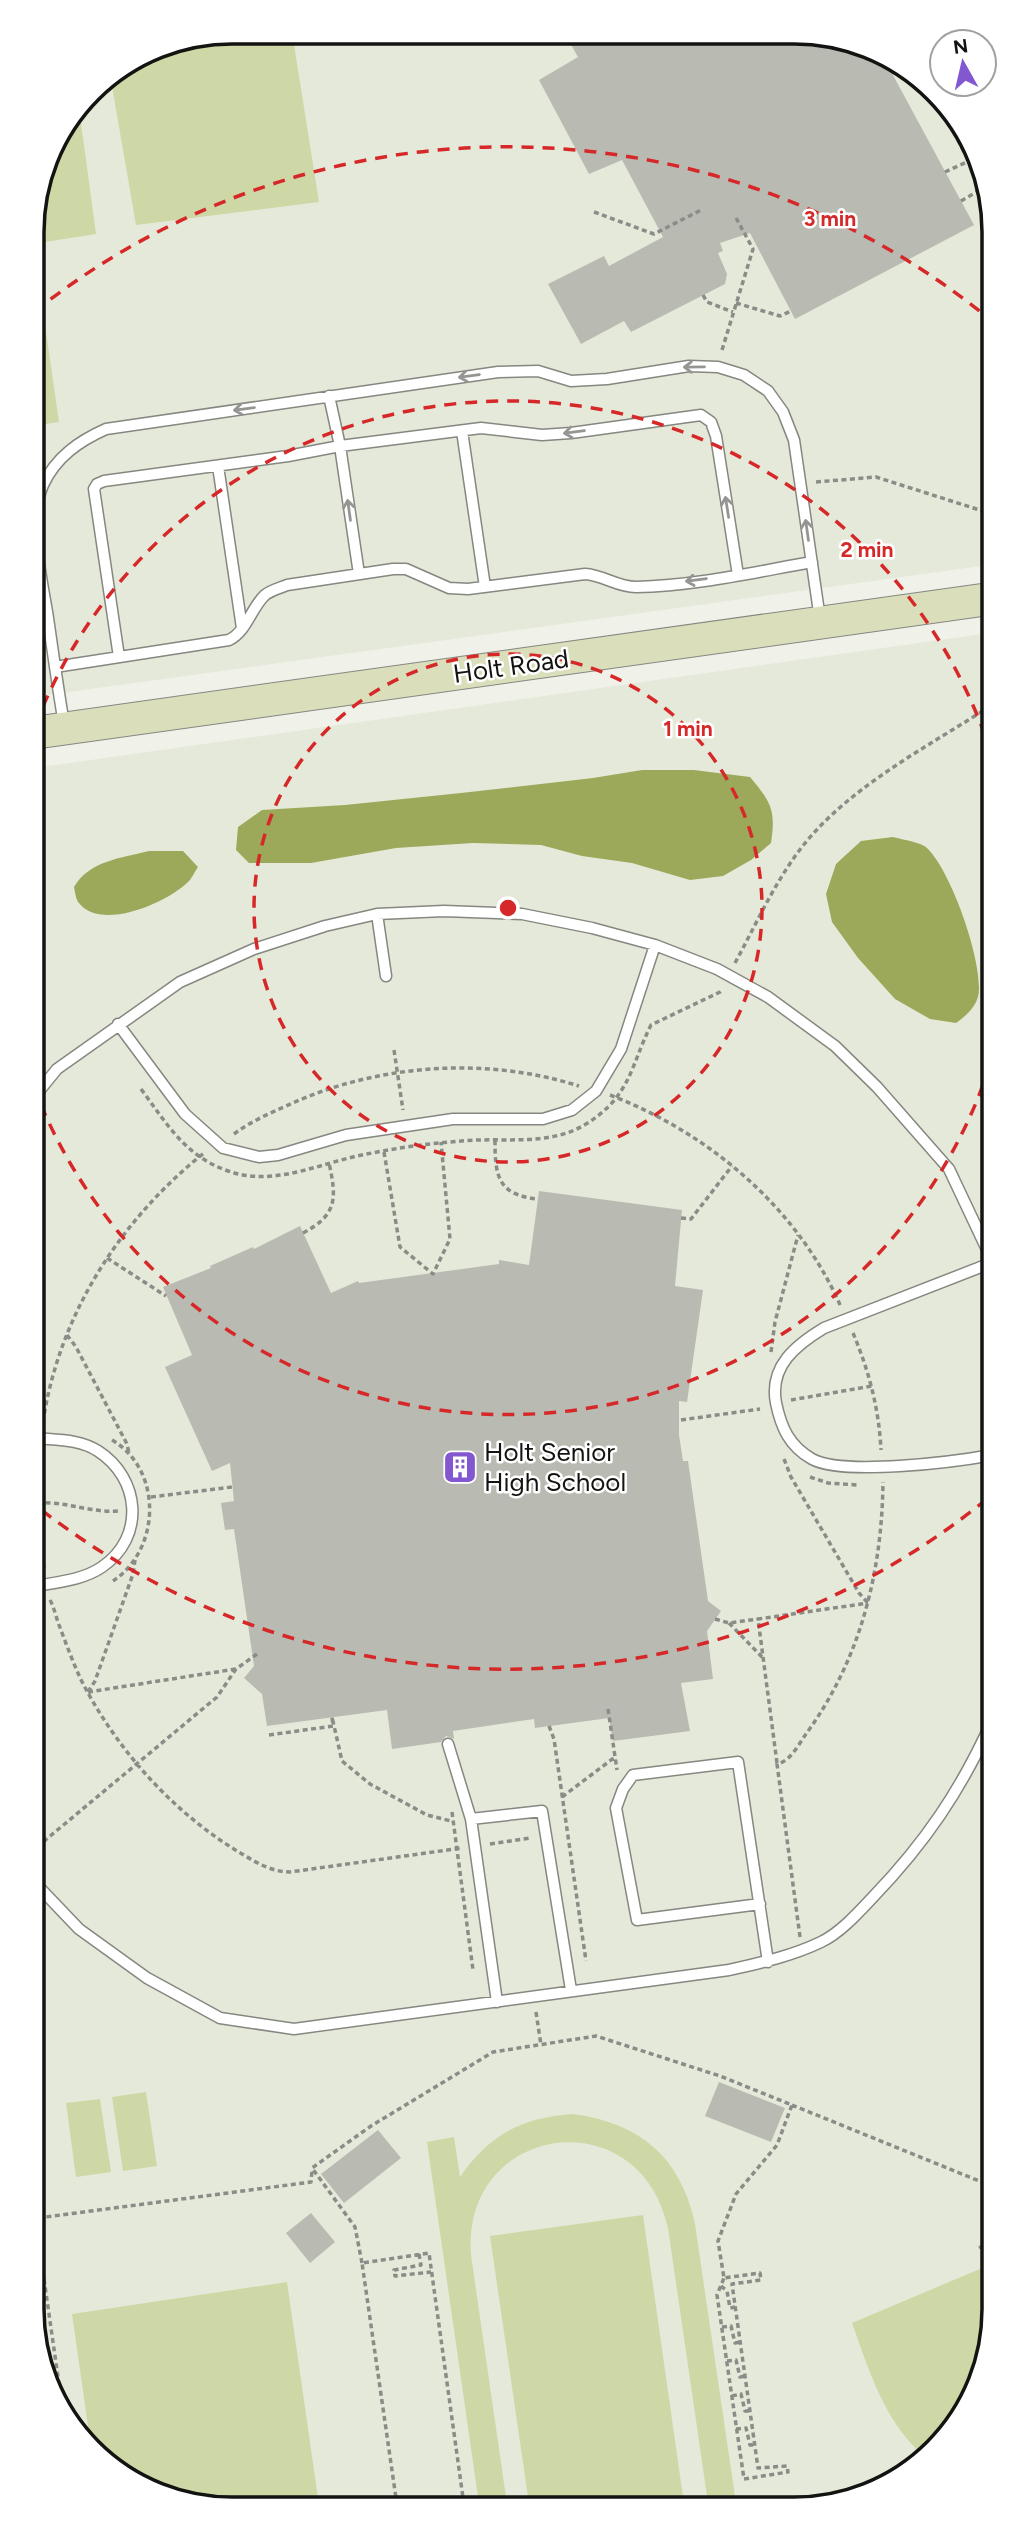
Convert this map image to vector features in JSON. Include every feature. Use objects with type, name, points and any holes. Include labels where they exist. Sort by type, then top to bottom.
[{"type":"main road","name":"Holt Road","points":[[44,732],[982,599]]},
{"type":"lane","points":[[44,483],[54,466],[69,450],[106,429],[498,372],[538,371],[571,381],[607,379],[689,366],[718,367],[744,375],[768,391],[783,412],[794,440],[820,622]]},
{"type":"lane","points":[[329,396],[340,446],[359,573]]},
{"type":"lane","points":[[118,657],[94,489],[97,484],[340,446],[494,429],[542,435],[701,415],[711,422],[716,436],[738,575]]},
{"type":"lane","points":[[462,431],[485,587]]},
{"type":"lane","points":[[218,466],[242,628]]},
{"type":"lane","points":[[55,667],[229,640],[237,636],[265,595],[273,590],[287,585],[359,573],[406,569],[449,588],[485,587],[585,574],[597,575],[618,585],[636,587],[738,575],[812,562]]},
{"type":"lane","points":[[44,592],[64,729]]},
{"type":"lane","points":[[44,1084],[57,1069],[180,982],[254,949],[325,926],[377,914],[444,911],[522,914],[592,928],[655,945],[717,969],[768,997],[835,1046],[877,1087],[949,1169],[982,1240]]},
{"type":"lane","points":[[377,914],[386,976]]},
{"type":"lane","points":[[118,1024],[186,1114],[223,1148],[259,1157],[278,1156],[346,1135],[453,1119],[543,1119],[572,1110],[596,1091],[621,1049],[655,945]]},
{"type":"lane","points":[[982,1264],[824,1328],[799,1344],[780,1365],[774,1394],[780,1424],[794,1446],[813,1460],[840,1467],[882,1466],[982,1456]]},
{"type":"lane","points":[[44,1439],[76,1442],[97,1450],[119,1468],[130,1491],[134,1510],[131,1527],[121,1548],[103,1566],[81,1577],[44,1584]]},
{"type":"lane","points":[[44,1892],[79,1929],[148,1978],[220,2018],[294,2029],[729,1970],[768,1962],[822,1942],[858,1913],[907,1862],[957,1793],[982,1742]]},
{"type":"lane","points":[[448,1744],[471,1819],[497,2002]]},
{"type":"lane","points":[[761,1904],[637,1920],[616,1808],[623,1789],[634,1775],[738,1762],[761,1904],[768,1962]]},
{"type":"lane","points":[[471,1819],[542,1811],[571,1990]]},
{"type":"path","points":[[945,172],[968,161]]},
{"type":"path","points":[[961,201],[978,191]]},
{"type":"path","points":[[594,212],[654,234],[703,209]]},
{"type":"path","points":[[722,350],[753,249],[735,216]]},
{"type":"path","points":[[704,295],[707,302],[733,312]]},
{"type":"path","points":[[736,303],[780,316],[791,311]]},
{"type":"path","points":[[800,484],[876,477],[982,511]]},
{"type":"path","points":[[141,1089],[175,1134],[198,1158],[247,1177],[282,1176],[408,1146],[441,1142],[541,1139],[565,1134],[592,1120],[618,1098],[631,1075],[651,1024],[720,992],[776,887],[812,835],[839,808],[871,784],[982,712]]},
{"type":"path","points":[[394,1050],[408,1146]]},
{"type":"path","points":[[44,1417],[58,1358],[67,1335],[84,1296],[107,1258],[147,1207],[198,1158],[243,1127],[298,1100],[344,1084],[431,1069],[493,1069],[560,1079],[618,1098],[690,1135],[732,1166],[761,1192],[798,1235],[825,1276],[847,1319],[872,1386],[880,1429],[883,1482],[879,1553],[868,1603],[855,1644],[829,1700],[790,1757],[777,1763]]},
{"type":"path","points":[[495,1140],[496,1168],[502,1184],[513,1193],[538,1199]]},
{"type":"path","points":[[384,1151],[400,1247],[432,1273],[450,1239],[441,1142]]},
{"type":"path","points":[[303,1233],[318,1225],[330,1212],[333,1184],[329,1163]]},
{"type":"path","points":[[681,1218],[691,1220],[732,1166]]},
{"type":"path","points":[[775,1349],[771,1358],[775,1322],[798,1235]]},
{"type":"path","points":[[107,1258],[166,1296]]},
{"type":"path","points":[[831,1311],[841,1306]]},
{"type":"path","points":[[67,1335],[127,1444],[150,1497],[148,1534],[135,1560],[133,1574],[95,1681],[88,1692]]},
{"type":"path","points":[[791,1400],[872,1386]]},
{"type":"path","points":[[759,1403],[761,1417]]},
{"type":"path","points":[[681,1420],[760,1409]]},
{"type":"path","points":[[44,1421],[55,1423]]},
{"type":"path","points":[[109,1438],[129,1453]]},
{"type":"path","points":[[779,1452],[859,1593],[868,1603]]},
{"type":"path","points":[[784,1459],[790,1464]]},
{"type":"path","points":[[806,1475],[828,1483],[866,1484]]},
{"type":"path","points":[[873,1483],[883,1482]]},
{"type":"path","points":[[111,1582],[135,1560]]},
{"type":"path","points":[[44,1590],[52,1603],[75,1666],[88,1692],[113,1733],[137,1763],[168,1797],[194,1820],[238,1852],[272,1871],[305,1871],[567,1832]]},
{"type":"path","points":[[52,1603],[60,1600]]},
{"type":"path","points":[[715,1619],[729,1623],[868,1603]]},
{"type":"path","points":[[758,1619],[802,1949]]},
{"type":"path","points":[[729,1623],[763,1658]]},
{"type":"path","points":[[44,1841],[217,1697],[236,1670],[257,1654]]},
{"type":"path","points":[[88,1692],[236,1670]]},
{"type":"path","points":[[608,1709],[618,1772]]},
{"type":"path","points":[[270,1735],[333,1726],[332,1717],[342,1761],[381,1790],[427,1815],[452,1821]]},
{"type":"path","points":[[549,1726],[554,1739],[586,1961]]},
{"type":"path","points":[[562,1797],[615,1757]]},
{"type":"path","points":[[452,1810],[473,1970]]},
{"type":"path","points":[[534,1996],[541,2045]]},
{"type":"path","points":[[312,2168],[371,2126],[493,2052],[596,2036],[720,2076],[982,2182]]},
{"type":"path","points":[[724,2278],[760,2273],[761,2280],[732,2284],[735,2307],[758,2468],[787,2466],[788,2472],[744,2479],[717,2295],[724,2278],[718,2241],[736,2194],[777,2145],[792,2105]]},
{"type":"path","points":[[44,2217],[311,2182],[312,2168]]},
{"type":"path","points":[[312,2168],[355,2227],[396,2497]]},
{"type":"path","points":[[362,2263],[429,2253],[463,2497]]},
{"type":"path","points":[[419,2254],[421,2265],[394,2270],[396,2276],[431,2272]]},
{"type":"path","points":[[44,2279],[59,2383]]},
{"type":"path","points":[[721,2286],[727,2291],[730,2308],[735,2307]]},
{"type":"path","points":[[722,2327],[731,2326],[735,2343],[740,2342]]},
{"type":"path","points":[[727,2361],[736,2360],[740,2377],[745,2376]]},
{"type":"path","points":[[732,2396],[741,2394],[745,2411],[750,2411]]},
{"type":"path","points":[[736,2430],[746,2428],[750,2445],[755,2445]]},
{"type":"shaded area","points":[[219,44],[807,44],[831,47],[855,54],[888,69],[909,83],[943,117],[968,160],[976,183],[982,231],[982,566],[44,695],[45,207],[58,160],[75,127],[108,90],[127,75],[160,58],[195,47]]},
{"type":"shaded area","points":[[219,44],[294,44],[319,202],[136,225],[112,87],[127,75],[160,58],[195,47]]},
{"type":"shaded area","points":[[81,120],[96,234],[44,242],[45,207],[50,183],[58,160]]},
{"type":"shaded area","points":[[44,318],[59,422],[44,424]]},
{"type":"shaded area","points":[[982,634],[982,2322],[976,2358],[968,2381],[943,2424],[909,2458],[866,2483],[819,2496],[795,2497],[207,2496],[171,2487],[127,2466],[90,2433],[63,2393],[50,2358],[44,2310],[44,767]]},
{"type":"shaded area","points":[[642,770],[694,770],[750,777],[770,807],[773,822],[771,843],[751,860],[723,876],[690,880],[632,863],[582,856],[541,845],[473,843],[396,848],[311,863],[249,863],[236,850],[238,827],[262,810],[461,793]]},
{"type":"shaded area","points":[[893,837],[917,843],[928,849],[955,895],[970,936],[979,989],[975,1005],[956,1023],[930,1019],[895,999],[858,958],[832,922],[826,894],[836,864],[861,841]]},
{"type":"shaded area","points":[[149,851],[183,851],[198,867],[190,880],[179,889],[135,911],[103,915],[89,911],[78,902],[74,887],[88,871],[107,862]]},
{"type":"shaded area","points":[[146,2092],[157,2166],[123,2171],[112,2097]]},
{"type":"shaded area","points":[[100,2099],[111,2172],[76,2177],[66,2103]]},
{"type":"shaded area","points":[[572,2114],[618,2125],[653,2147],[668,2162],[679,2180],[695,2224],[735,2497],[707,2497],[668,2228],[651,2186],[624,2159],[590,2144],[555,2143],[521,2154],[493,2177],[475,2211],[471,2255],[506,2497],[478,2497],[427,2142],[454,2137],[460,2177],[483,2150],[508,2131],[554,2116]]},
{"type":"shaded area","points":[[643,2215],[683,2497],[528,2497],[490,2236]]},
{"type":"shaded area","points":[[982,2268],[981,2334],[968,2381],[943,2424],[918,2450],[898,2427],[879,2394],[852,2323]]},
{"type":"shaded area","points":[[287,2282],[318,2497],[207,2496],[171,2487],[127,2466],[89,2431],[72,2314]]},
{"type":"building","points":[[571,44],[807,44],[831,47],[878,63],[891,71],[974,225],[795,319],[750,233],[720,243],[723,251],[718,253],[727,274],[725,284],[631,332],[624,321],[581,344],[548,284],[604,256],[609,266],[663,237],[622,160],[589,174],[539,80],[578,57]]},
{"type":"building","name":"Holt Senior High School","points":[[539,1191],[682,1210],[675,1286],[703,1290],[687,1402],[679,1401],[679,1435],[683,1461],[688,1461],[708,1601],[721,1611],[707,1631],[713,1679],[681,1683],[690,1731],[613,1741],[609,1718],[535,1728],[534,1719],[453,1731],[454,1739],[446,1736],[441,1742],[392,1749],[387,1710],[267,1726],[262,1694],[244,1678],[254,1666],[234,1529],[225,1530],[221,1503],[234,1501],[230,1463],[212,1471],[165,1367],[192,1355],[163,1287],[211,1268],[210,1266],[253,1247],[254,1249],[300,1226],[331,1293],[358,1281],[359,1283],[499,1264],[499,1260],[529,1265]]},
{"type":"building","points":[[719,2082],[785,2108],[771,2142],[705,2116]]},
{"type":"building","points":[[378,2130],[401,2158],[344,2203],[321,2174]]},
{"type":"building","points":[[311,2213],[335,2242],[310,2263],[286,2233]]},
{"type":"place","name":"Holt Senior High School","points":[[460,1467]]}]
